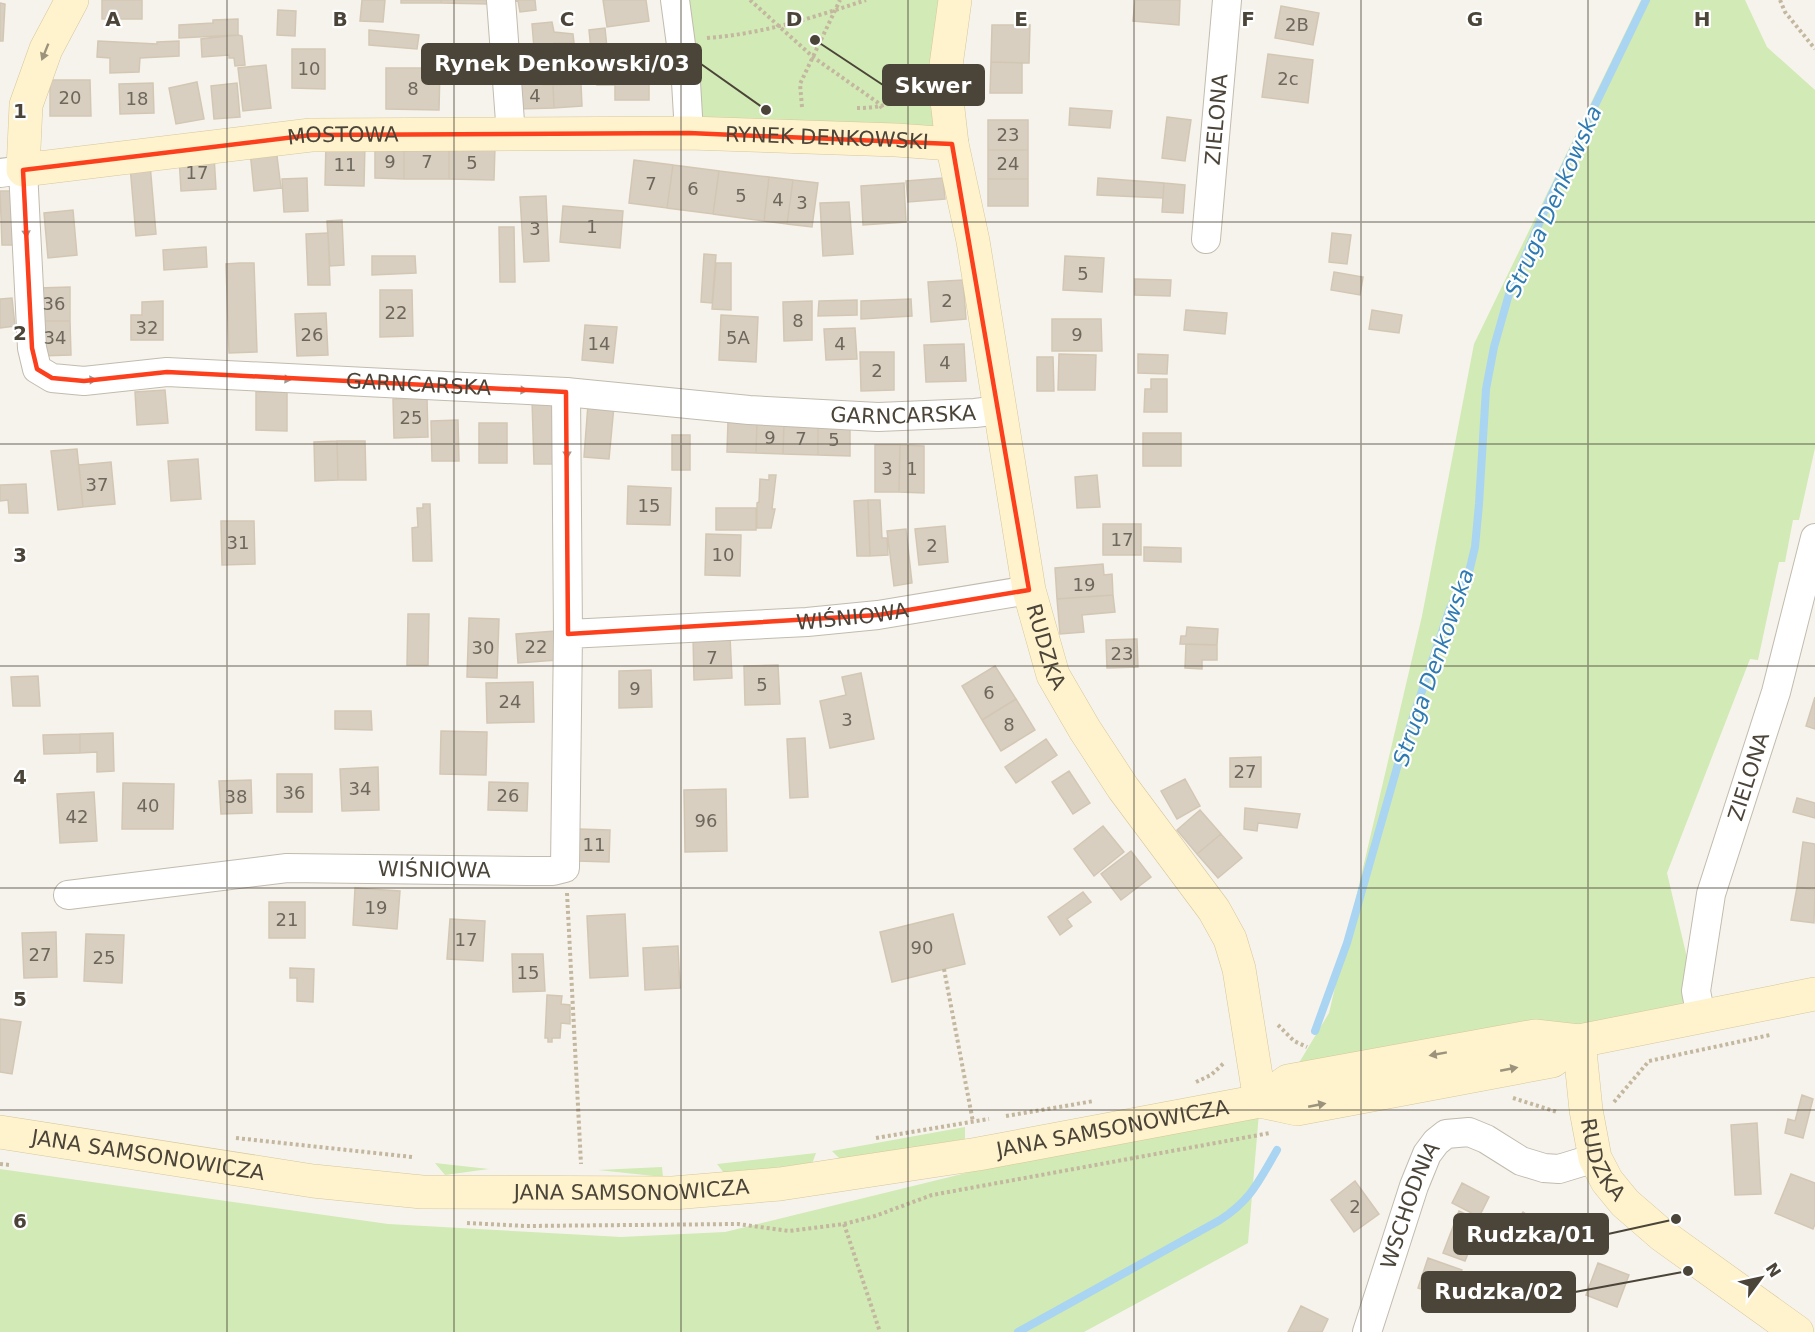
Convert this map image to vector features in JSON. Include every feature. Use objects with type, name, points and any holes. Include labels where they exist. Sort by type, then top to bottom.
[{"type":"street","points":[[12,171],[26,105],[46,50],[72,0]]},
{"type":"street","points":[[501,0],[511,135]]},
{"type":"street","points":[[675,0],[686,82],[689,133]]},
{"type":"street","name":"RYNEK DENKOWSKI","points":[[689,133],[952,144],[944,80],[955,0]]},
{"type":"street","name":"ZIELONA","points":[[1206,238],[1227,0]]},
{"type":"street","name":"MOSTOWA","points":[[12,171],[311,135],[689,133]]},
{"type":"street","name":"RUDZKA","points":[[952,144],[973,241],[1029,590],[1053,675],[1085,730],[1124,788],[1214,910],[1230,939],[1239,969],[1260,1101]]},
{"type":"street","name":"GARNCARSKA","points":[[12,171],[32,348],[37,369],[52,378],[84,381],[167,372],[566,392],[749,410],[878,417],[1000,410]]},
{"type":"street","points":[[565,868],[568,634],[566,392]]},
{"type":"street","name":"ZIELONA","points":[[1701,1017],[1696,991],[1710,894],[1776,692],[1815,538]]},
{"type":"street","name":"WIŚNIOWA","points":[[568,634],[807,622],[878,615],[1029,590]]},
{"type":"street","name":"WIŚNIOWA","points":[[68,895],[287,868],[553,871],[565,868]]},
{"type":"street","name":"JANA SAMSONOWICZA","points":[[0,1132],[313,1181],[422,1192],[673,1193],[780,1184],[978,1154],[1260,1101],[1297,1109],[1309,1107],[1552,1061],[1579,1041],[1815,994]]},
{"type":"street","name":"RUDZKA","points":[[1579,1041],[1586,1110],[1595,1158],[1607,1181],[1625,1203],[1670,1241],[1797,1332]]},
{"type":"street","name":"WSCHODNIA","points":[[1367,1332],[1414,1185],[1427,1154],[1446,1134],[1469,1132],[1486,1139],[1521,1161],[1544,1168],[1559,1169],[1595,1158]]},
{"type":"path","points":[[750,0],[813,57],[888,111]]},
{"type":"path","points":[[802,107],[800,84],[840,0]]},
{"type":"path","points":[[707,38],[738,36],[866,0]]},
{"type":"path","points":[[1780,0],[1785,12],[1815,49]]},
{"type":"path","points":[[704,46],[707,38],[706,29]]},
{"type":"path","points":[[848,108],[880,107],[908,93],[919,77]]},
{"type":"path","points":[[792,107],[813,107]]},
{"type":"path","points":[[565,868],[581,1164]]},
{"type":"path","points":[[944,969],[973,1122]]},
{"type":"path","points":[[1612,1104],[1649,1061],[1771,1034]]},
{"type":"path","points":[[1194,1083],[1211,1075],[1224,1064],[1227,1056]]},
{"type":"path","points":[[1006,1116],[1100,1100]]},
{"type":"path","points":[[869,1139],[989,1119]]},
{"type":"path","points":[[236,1138],[412,1157]]},
{"type":"path","points":[[844,1224],[880,1332]]},
{"type":"highlighted area","points":[[689,133],[952,144],[1029,590],[878,615],[568,634],[566,392],[167,372],[84,381],[52,378],[37,369],[32,348],[23,170],[311,135]]},
{"type":"green space","points":[[675,0],[955,0],[952,144],[689,133]]},
{"type":"green space","points":[[1641,0],[1745,0],[1767,47],[1815,90],[1815,448],[1799,520],[1793,520],[1785,562],[1779,562],[1758,660],[1750,659],[1667,873],[1701,1017],[1288,1081],[1329,1013],[1422,616],[1474,344]]},
{"type":"green space","points":[[1260,1101],[1248,1243],[1084,1332],[0,1332],[0,1169],[388,1224],[621,1237],[725,1232]]},
{"type":"green space","points":[[965,1127],[965,1139],[841,1160],[832,1151]]},
{"type":"green space","points":[[816,1153],[812,1164],[724,1173],[717,1164]]},
{"type":"green space","points":[[435,1163],[489,1169],[445,1175]]},
{"type":"green space","points":[[662,1167],[663,1177],[598,1170]]},
{"type":"building","points":[[102,0],[142,0],[142,19],[102,19]]},
{"type":"building","points":[[362,0],[385,0],[383,22],[360,21]]},
{"type":"building","points":[[401,0],[441,0],[441,3],[401,3]]},
{"type":"building","points":[[441,0],[488,0],[488,4],[441,3]]},
{"type":"building","points":[[507,0],[535,0],[536,10],[520,12],[518,1],[507,2]]},
{"type":"building","points":[[603,0],[646,0],[649,21],[607,27]]},
{"type":"building","points":[[1135,0],[1180,0],[1179,25],[1133,21]]},
{"type":"building","points":[[0,3],[5,4],[3,41],[0,41]]},
{"type":"building","points":[[1281,6],[1319,13],[1313,45],[1275,38]]},
{"type":"building","points":[[278,10],[296,11],[295,36],[277,35]]},
{"type":"building","points":[[238,19],[238,35],[179,38],[179,25]]},
{"type":"building","points":[[552,22],[554,32],[573,34],[574,43],[554,43],[554,46],[534,48],[532,24]]},
{"type":"building","points":[[992,25],[1030,25],[1029,63],[991,62]]},
{"type":"building","points":[[605,28],[608,58],[592,60],[589,30]]},
{"type":"building","points":[[369,30],[419,35],[417,49],[369,45]]},
{"type":"building","points":[[242,36],[245,65],[235,66],[234,58],[229,58],[229,55],[202,57],[201,39]]},
{"type":"building","points":[[98,41],[157,44],[157,42],[179,41],[179,56],[140,58],[139,72],[110,73],[110,58],[97,57]]},
{"type":"building","points":[[292,49],[325,49],[325,89],[292,88]]},
{"type":"building","points":[[1268,54],[1313,60],[1308,103],[1262,97]]},
{"type":"building","points":[[649,61],[649,100],[615,100],[615,85],[597,85],[597,62]]},
{"type":"building","points":[[991,62],[1022,63],[1022,93],[990,93]]},
{"type":"building","points":[[266,65],[271,108],[243,111],[238,68]]},
{"type":"building","points":[[386,68],[440,68],[439,110],[386,109]]},
{"type":"building","points":[[542,70],[543,85],[553,85],[554,108],[517,109],[515,71]]},
{"type":"building","points":[[50,80],[90,80],[91,116],[50,116]]},
{"type":"building","points":[[197,82],[204,119],[176,124],[169,88]]},
{"type":"building","points":[[153,83],[154,113],[120,114],[119,84]]},
{"type":"building","points":[[237,83],[240,117],[214,119],[211,86]]},
{"type":"building","points":[[581,84],[582,106],[554,108],[553,85]]},
{"type":"building","points":[[1070,108],[1112,111],[1110,128],[1069,125]]},
{"type":"building","points":[[1167,117],[1191,120],[1185,161],[1162,158]]},
{"type":"building","points":[[988,120],[1028,120],[1028,150],[988,150]]},
{"type":"building","points":[[326,143],[365,144],[364,186],[325,185]]},
{"type":"building","points":[[375,144],[404,145],[404,179],[375,178]]},
{"type":"building","points":[[404,145],[449,146],[449,179],[404,179]]},
{"type":"building","points":[[449,146],[495,146],[494,180],[449,179]]},
{"type":"building","points":[[276,148],[281,188],[254,191],[250,151]]},
{"type":"building","points":[[988,150],[1028,150],[1028,179],[988,179]]},
{"type":"building","points":[[214,155],[216,189],[181,191],[179,157]]},
{"type":"building","points":[[634,160],[673,165],[667,208],[629,203]]},
{"type":"building","points":[[150,164],[156,234],[136,236],[130,166]]},
{"type":"building","points":[[673,165],[719,171],[713,214],[667,208]]},
{"type":"building","points":[[719,171],[769,177],[764,221],[713,214]]},
{"type":"building","points":[[769,177],[793,180],[787,224],[764,221]]},
{"type":"building","points":[[307,178],[308,211],[284,212],[282,179]]},
{"type":"building","points":[[943,178],[945,199],[908,202],[906,181]]},
{"type":"building","points":[[1098,178],[1164,183],[1163,198],[1097,195]]},
{"type":"building","points":[[988,179],[1028,179],[1028,206],[988,206]]},
{"type":"building","points":[[793,180],[818,183],[812,227],[787,224]]},
{"type":"building","points":[[904,183],[906,222],[863,225],[861,186]]},
{"type":"building","points":[[1164,183],[1185,185],[1183,213],[1162,212]]},
{"type":"building","points":[[0,191],[15,191],[17,245],[2,245]]},
{"type":"building","points":[[546,196],[549,261],[524,262],[520,197]]},
{"type":"building","points":[[849,202],[853,254],[823,256],[820,203]]},
{"type":"building","points":[[563,206],[623,211],[620,248],[560,242]]},
{"type":"building","points":[[73,210],[77,255],[48,258],[44,213]]},
{"type":"building","points":[[342,220],[344,265],[330,266],[327,221]]},
{"type":"building","points":[[499,227],[514,227],[515,282],[500,282]]},
{"type":"building","points":[[328,233],[330,285],[308,285],[306,234]]},
{"type":"building","points":[[1332,233],[1351,235],[1347,264],[1329,262]]},
{"type":"building","points":[[206,247],[207,267],[164,270],[163,250]]},
{"type":"building","points":[[704,254],[716,255],[712,303],[701,302]]},
{"type":"building","points":[[372,256],[415,256],[416,273],[372,275]]},
{"type":"building","points":[[1065,256],[1104,258],[1102,292],[1063,290]]},
{"type":"building","points":[[254,263],[257,352],[229,353],[226,264]]},
{"type":"building","points":[[716,263],[731,263],[731,310],[712,309]]},
{"type":"building","points":[[1334,272],[1363,277],[1360,295],[1331,290]]},
{"type":"building","points":[[1135,279],[1171,280],[1170,296],[1135,295]]},
{"type":"building","points":[[963,280],[966,319],[931,322],[928,282]]},
{"type":"building","points":[[70,287],[70,321],[39,321],[38,288]]},
{"type":"building","points":[[380,290],[412,290],[413,336],[380,337]]},
{"type":"building","points":[[12,298],[15,326],[0,328],[0,299]]},
{"type":"building","points":[[911,299],[912,316],[861,319],[861,301]]},
{"type":"building","points":[[857,300],[857,315],[818,316],[819,301]]},
{"type":"building","points":[[163,301],[163,340],[131,340],[131,315],[142,315],[142,302]]},
{"type":"building","points":[[812,301],[812,340],[784,341],[783,302]]},
{"type":"building","points":[[1186,310],[1227,313],[1225,334],[1184,330]]},
{"type":"building","points":[[1372,310],[1402,315],[1399,333],[1369,329]]},
{"type":"building","points":[[326,313],[328,355],[297,356],[295,314]]},
{"type":"building","points":[[721,315],[758,317],[756,362],[719,360]]},
{"type":"building","points":[[1052,319],[1101,319],[1102,351],[1052,351]]},
{"type":"building","points":[[39,321],[70,321],[71,355],[39,356]]},
{"type":"building","points":[[585,325],[617,327],[613,363],[582,360]]},
{"type":"building","points":[[855,328],[857,359],[826,360],[824,329]]},
{"type":"building","points":[[964,344],[966,381],[926,382],[924,345]]},
{"type":"building","points":[[860,352],[894,352],[894,390],[861,391]]},
{"type":"building","points":[[1059,354],[1096,355],[1095,390],[1058,390]]},
{"type":"building","points":[[1138,354],[1168,355],[1167,374],[1138,373]]},
{"type":"building","points":[[1037,357],[1053,357],[1054,391],[1037,391]]},
{"type":"building","points":[[1151,379],[1167,379],[1167,412],[1144,412],[1145,389],[1151,389]]},
{"type":"building","points":[[165,390],[168,423],[137,425],[135,392]]},
{"type":"building","points":[[256,392],[287,392],[287,431],[256,430]]},
{"type":"building","points":[[427,398],[428,437],[394,438],[393,399]]},
{"type":"building","points":[[553,399],[555,464],[534,464],[532,400]]},
{"type":"building","points":[[588,404],[614,406],[609,459],[584,457]]},
{"type":"building","points":[[458,420],[459,461],[432,461],[431,421]]},
{"type":"building","points":[[728,421],[757,422],[756,453],[727,452]]},
{"type":"building","points":[[757,422],[784,423],[783,454],[756,453]]},
{"type":"building","points":[[479,423],[507,423],[507,463],[479,463]]},
{"type":"building","points":[[784,423],[818,424],[818,455],[783,454]]},
{"type":"building","points":[[818,424],[850,425],[850,456],[818,455]]},
{"type":"building","points":[[1143,433],[1181,433],[1181,466],[1143,466]]},
{"type":"building","points":[[672,435],[690,435],[690,470],[672,470]]},
{"type":"building","points":[[337,441],[365,441],[366,480],[338,480]]},
{"type":"building","points":[[337,441],[338,480],[315,481],[314,442]]},
{"type":"building","points":[[875,445],[900,445],[899,492],[875,492]]},
{"type":"building","points":[[900,445],[924,446],[924,493],[899,492]]},
{"type":"building","points":[[77,449],[83,507],[58,510],[51,451]]},
{"type":"building","points":[[198,459],[201,499],[171,501],[168,461]]},
{"type":"building","points":[[111,462],[115,504],[83,507],[79,465]]},
{"type":"building","points":[[769,475],[776,475],[772,509],[775,509],[771,528],[757,528],[760,479],[769,480]]},
{"type":"building","points":[[1097,475],[1100,507],[1077,508],[1075,477]]},
{"type":"building","points":[[26,484],[28,513],[9,513],[8,500],[0,501],[0,485]]},
{"type":"building","points":[[628,486],[671,488],[670,525],[627,524]]},
{"type":"building","points":[[868,500],[880,500],[882,538],[887,538],[888,555],[870,556]]},
{"type":"building","points":[[868,500],[870,556],[857,556],[854,501]]},
{"type":"building","points":[[423,504],[430,504],[432,561],[413,561],[412,528],[418,527],[417,508],[423,508]]},
{"type":"building","points":[[716,508],[756,508],[756,530],[716,530]]},
{"type":"building","points":[[221,521],[254,521],[255,564],[222,565]]},
{"type":"building","points":[[1103,524],[1141,524],[1141,555],[1103,555]]},
{"type":"building","points":[[945,526],[948,562],[919,565],[915,529]]},
{"type":"building","points":[[906,529],[912,583],[894,586],[887,531]]},
{"type":"building","points":[[706,534],[741,535],[740,576],[705,575]]},
{"type":"building","points":[[1144,547],[1181,548],[1181,562],[1144,561]]},
{"type":"building","points":[[1103,564],[1104,575],[1112,574],[1113,595],[1057,599],[1055,568]]},
{"type":"building","points":[[1113,595],[1115,612],[1082,615],[1084,632],[1060,634],[1057,599]]},
{"type":"building","points":[[408,614],[429,614],[428,665],[407,665]]},
{"type":"building","points":[[469,618],[499,619],[497,678],[467,677]]},
{"type":"building","points":[[1187,627],[1218,629],[1217,645],[1180,644],[1181,636],[1186,636]]},
{"type":"building","points":[[555,631],[557,660],[518,663],[516,634]]},
{"type":"building","points":[[730,637],[732,678],[694,680],[693,638]]},
{"type":"building","points":[[1137,639],[1138,667],[1107,668],[1106,640]]},
{"type":"building","points":[[1186,644],[1217,645],[1217,660],[1202,660],[1202,669],[1185,668]]},
{"type":"building","points":[[778,665],[780,704],[745,705],[744,666]]},
{"type":"building","points":[[995,666],[1016,699],[982,720],[962,686]]},
{"type":"building","points":[[651,670],[652,707],[619,708],[619,671]]},
{"type":"building","points":[[861,673],[874,739],[830,748],[820,701],[846,695],[842,677]]},
{"type":"building","points":[[38,676],[40,706],[13,706],[11,677]]},
{"type":"building","points":[[533,682],[534,722],[487,723],[486,683]]},
{"type":"building","points":[[1815,697],[1815,729],[1806,726]]},
{"type":"building","points":[[1016,699],[1035,730],[1001,751],[982,720]]},
{"type":"building","points":[[335,711],[371,711],[372,730],[335,729]]},
{"type":"building","points":[[441,731],[487,732],[486,775],[440,774]]},
{"type":"building","points":[[113,733],[114,771],[97,772],[97,752],[80,753],[80,734]]},
{"type":"building","points":[[80,734],[80,753],[44,754],[43,735]]},
{"type":"building","points":[[805,738],[808,797],[790,798],[787,739]]},
{"type":"building","points":[[1046,739],[1057,755],[1016,783],[1005,767]]},
{"type":"building","points":[[1261,757],[1261,787],[1230,787],[1230,758]]},
{"type":"building","points":[[378,767],[379,810],[342,811],[340,769]]},
{"type":"building","points":[[1069,771],[1090,803],[1073,814],[1052,782]]},
{"type":"building","points":[[277,774],[312,774],[312,812],[277,812]]},
{"type":"building","points":[[1185,779],[1200,806],[1177,819],[1161,791]]},
{"type":"building","points":[[251,780],[252,813],[221,814],[219,781]]},
{"type":"building","points":[[489,782],[528,783],[527,811],[488,810]]},
{"type":"building","points":[[123,783],[174,784],[173,829],[122,829]]},
{"type":"building","points":[[726,789],[727,851],[685,852],[684,790]]},
{"type":"building","points":[[94,792],[97,841],[60,843],[57,794]]},
{"type":"building","points":[[1797,798],[1815,803],[1815,818],[1793,812]]},
{"type":"building","points":[[1245,808],[1300,814],[1297,828],[1258,823],[1257,831],[1244,829]]},
{"type":"building","points":[[1200,810],[1221,834],[1197,854],[1177,830]]},
{"type":"building","points":[[1103,826],[1124,852],[1094,876],[1074,849]]},
{"type":"building","points":[[579,829],[610,830],[609,862],[578,861]]},
{"type":"building","points":[[1221,834],[1242,858],[1218,878],[1197,854]]},
{"type":"building","points":[[1803,842],[1815,844],[1815,890],[1797,887]]},
{"type":"building","points":[[1131,851],[1151,877],[1121,900],[1101,874]]},
{"type":"building","points":[[1797,887],[1815,890],[1814,923],[1791,920]]},
{"type":"building","points":[[355,888],[400,891],[397,929],[353,925]]},
{"type":"building","points":[[1083,892],[1091,902],[1067,919],[1072,926],[1060,935],[1048,917]]},
{"type":"building","points":[[269,902],[305,902],[305,938],[269,938]]},
{"type":"building","points":[[625,914],[628,976],[590,978],[587,916]]},
{"type":"building","points":[[953,914],[965,964],[892,982],[880,932]]},
{"type":"building","points":[[450,919],[485,921],[483,961],[447,959]]},
{"type":"building","points":[[56,932],[57,977],[24,978],[22,933]]},
{"type":"building","points":[[86,934],[124,935],[122,983],[84,981]]},
{"type":"building","points":[[678,946],[680,988],[645,990],[643,948]]},
{"type":"building","points":[[512,954],[543,954],[545,991],[513,992]]},
{"type":"building","points":[[290,968],[314,969],[313,1002],[297,1001],[297,978],[290,978]]},
{"type":"building","points":[[547,995],[562,996],[561,1004],[570,1005],[570,1024],[561,1023],[560,1038],[552,1038],[552,1042],[548,1042],[548,1038],[545,1038]]},
{"type":"building","points":[[0,1019],[21,1022],[12,1074],[0,1072]]},
{"type":"building","points":[[1802,1095],[1813,1099],[1803,1138],[1785,1133],[1788,1119],[1795,1121]]},
{"type":"building","points":[[1757,1123],[1761,1194],[1735,1195],[1731,1125]]},
{"type":"building","points":[[1791,1174],[1815,1183],[1813,1229],[1775,1213]]},
{"type":"building","points":[[1355,1181],[1379,1214],[1354,1232],[1331,1200]]},
{"type":"building","points":[[1462,1183],[1489,1197],[1479,1217],[1452,1203]]},
{"type":"building","points":[[1459,1211],[1474,1218],[1471,1224],[1461,1223],[1457,1234],[1461,1236],[1457,1246],[1469,1251],[1465,1261],[1443,1253]]},
{"type":"building","points":[[1523,1212],[1547,1230],[1532,1251],[1507,1233]]},
{"type":"building","points":[[1428,1258],[1462,1270],[1453,1300],[1418,1288]]},
{"type":"building","points":[[1598,1263],[1629,1275],[1617,1307],[1586,1295]]},
{"type":"building","points":[[1301,1306],[1328,1319],[1322,1332],[1288,1332]]},
{"type":"waterway","name":"Struga Denkowska","points":[[1315,1031],[1347,943],[1402,750],[1450,608],[1469,572],[1475,547],[1479,504],[1486,389],[1494,347],[1509,294],[1551,196],[1646,0]]},
{"type":"waterway","name":"Struga Denkowska","points":[[1018,1332],[1231,1213],[1247,1197],[1277,1150]]},
{"type":"place","name":"Skwer","points":[[815,40]]},
{"type":"place","name":"Rynek Denkowski/03","points":[[766,110]]},
{"type":"place","name":"Rudzka/01","points":[[1676,1219]]},
{"type":"place","name":"Rudzka/02","points":[[1688,1271]]}]
